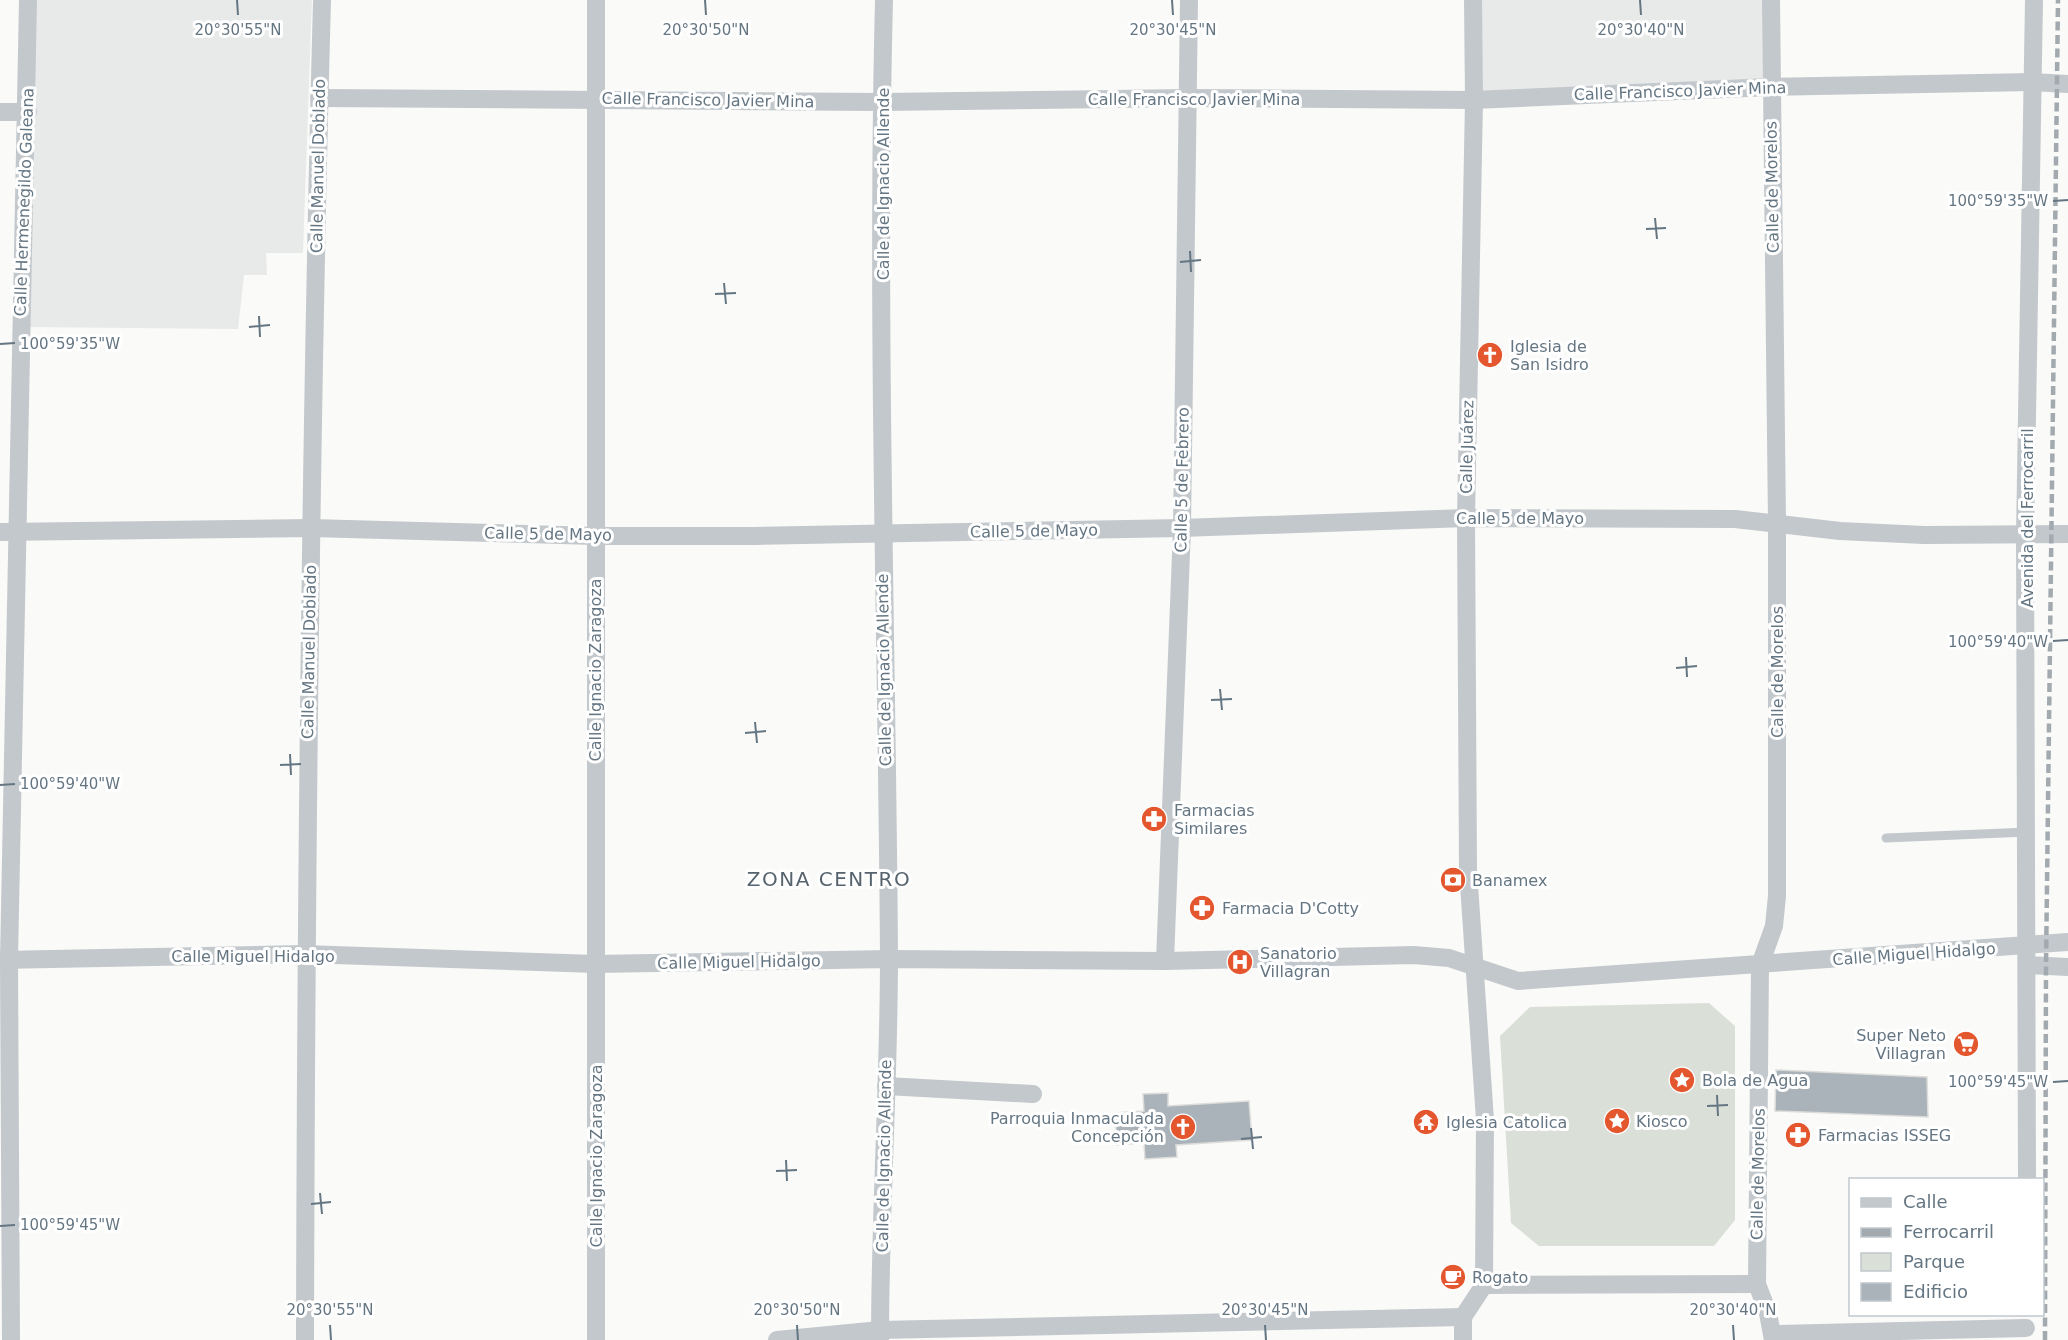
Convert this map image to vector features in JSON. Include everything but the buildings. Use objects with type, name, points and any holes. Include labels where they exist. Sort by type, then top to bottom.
[{"type":"street","name":"Calle Hermenegildo Galeana","points":[[11,1340],[4,960],[8,532],[28,112],[28,0]]},
{"type":"street","name":"Calle Manuel Doblado","points":[[305,1340],[306,954],[311,528],[322,0]]},
{"type":"street","name":"Calle Ignacio Zaragoza","points":[[596,0],[596,1340]]},
{"type":"street","name":"Calle de Ignacio Allende","points":[[880,1335],[889,959],[882,533],[884,0]]},
{"type":"street","name":"Calle 5 de Febrero","points":[[1165,961],[1182,528],[1189,0]]},
{"type":"street","name":"Calle Juárez","points":[[1473,0],[1474,100],[1466,518],[1468,870],[1485,1120],[1484,1286]]},
{"type":"street","name":"Calle de Morelos","points":[[1771,0],[1777,523],[1777,896],[1774,926],[1760,965],[1757,1284],[1773,1337]]},
{"type":"street","name":"Avenida del Ferrocarril","points":[[2027,1178],[2028,832],[2025,535],[2034,0]]},
{"type":"street","name":"Calle Francisco Javier Mina","points":[[319,98],[596,98],[882,102],[1189,98],[1474,100],[1771,87],[2032,82],[2068,84]]},
{"type":"street","points":[[0,112],[28,112]]},
{"type":"street","name":"Calle 5 de Mayo","points":[[8,532],[311,528],[595,536],[1182,528],[1466,518],[1735,519],[1840,531],[1924,535],[2068,534]]},
{"type":"street","name":"Calle Miguel Hidalgo","points":[[4,960],[306,954],[595,964],[889,959],[1165,961],[1414,955],[1449,958],[1518,981],[2068,942]]},
{"type":"street","points":[[2028,965],[2068,967]]},
{"type":"street","points":[[886,1086],[1033,1094]]},
{"type":"street","points":[[1463,1340],[1463,1317],[1484,1286],[1757,1284]]},
{"type":"street","points":[[777,1340],[880,1335],[1170,1331],[1463,1317]]},
{"type":"street","points":[[1773,1337],[2026,1328]]},
{"type":"lane","points":[[1886,838],[2028,832]]},
{"type":"shaded area","points":[[31,0],[312,0],[303,253],[266,253],[267,275],[244,275],[238,329],[24,327]]},
{"type":"shaded area","points":[[1474,0],[1770,0],[1771,87],[1474,100]]},
{"type":"green space","points":[[1709,1003],[1735,1026],[1735,1220],[1714,1246],[1539,1246],[1511,1223],[1500,1036],[1530,1007]]},
{"type":"railway","points":[[2045,1340],[2046,966],[2058,0]]},
{"type":"place","name":"Iglesia de San Isidro","points":[[1490,355]]},
{"type":"place","name":"Farmacias Similares","points":[[1154,819]]},
{"type":"place","name":"Banamex","points":[[1453,880]]},
{"type":"place","name":"Farmacia D'Cotty","points":[[1202,908]]},
{"type":"place","name":"Sanatorio Villagran","points":[[1240,962]]},
{"type":"place","name":"Super Neto Villagran","points":[[1966,1044]]},
{"type":"place","name":"Bola de Agua","points":[[1682,1080]]},
{"type":"place","name":"Kiosco","points":[[1617,1121]]},
{"type":"place","name":"Iglesia Catolica","points":[[1426,1122]]},
{"type":"place","name":"Parroquia Inmaculada Concepción","points":[[1183,1127]]},
{"type":"place","name":"Farmacias ISSEG","points":[[1798,1135]]},
{"type":"place","name":"Rogato","points":[[1453,1277]]},
{"type":"district","name":"ZONA CENTRO","points":[[829,879]]}]
